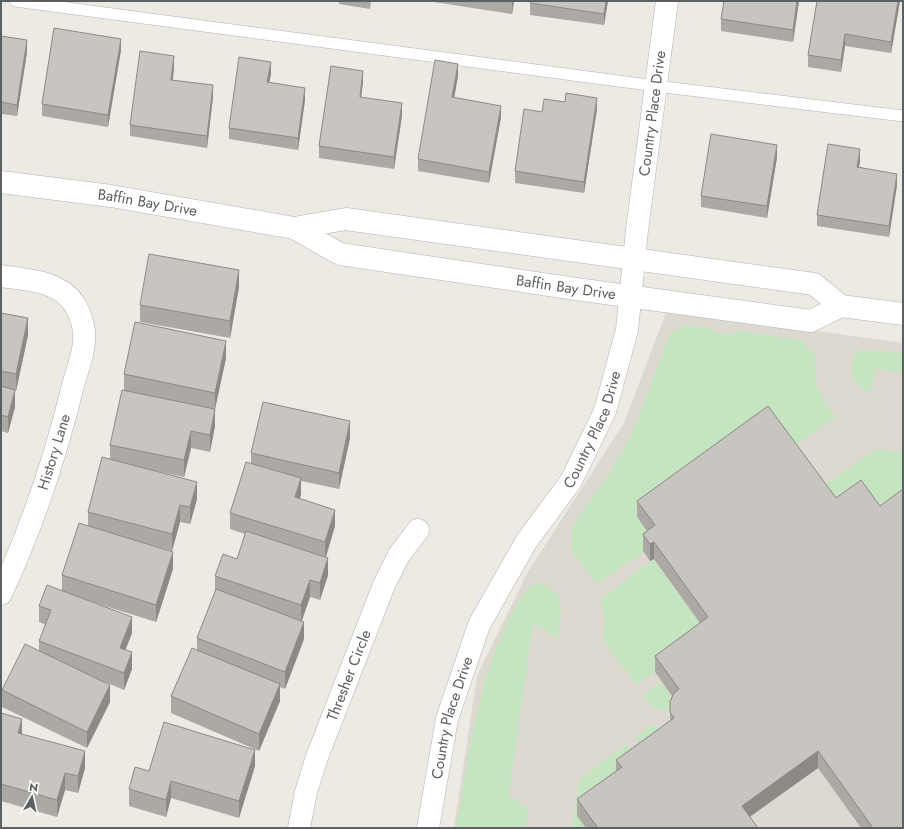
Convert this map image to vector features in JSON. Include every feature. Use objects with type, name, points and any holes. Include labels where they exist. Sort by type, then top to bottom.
[{"type":"street","name":"Country Place Drive","points":[[428,828],[447,719],[479,625],[526,542],[571,480],[605,411],[627,330],[634,259],[668,1]]},
{"type":"street","name":"Baffin Bay Drive","points":[[1,182],[111,196],[294,228],[340,254],[631,297],[810,321],[842,306],[814,284],[346,219],[294,228]]},
{"type":"street","name":"History Lane","points":[[1,276],[42,282],[60,292],[75,305],[84,331],[83,347],[69,402],[44,487],[10,575],[1,594]]},
{"type":"street","points":[[842,306],[903,314]]},
{"type":"street","name":"Thresher Circle","points":[[299,828],[306,792],[317,757],[384,585],[399,555],[418,530]]},
{"type":"lane","points":[[15,1],[656,86],[903,116]]},
{"type":"shaded area","points":[[667,310],[903,343],[903,828],[454,828],[477,676],[527,573],[624,423]]},
{"type":"green space","points":[[685,325],[709,327],[716,333],[734,334],[740,331],[801,340],[815,355],[817,386],[824,401],[836,417],[788,450],[637,517],[655,542],[643,551],[644,552],[597,584],[572,552],[572,527],[611,471],[633,432],[670,334]]},
{"type":"green space","points":[[857,350],[876,350],[903,353],[903,373],[876,369],[871,392],[864,389],[855,381],[853,375],[852,369],[854,356]]},
{"type":"green space","points":[[876,449],[903,453],[903,506],[844,509],[826,484]]},
{"type":"green space","points":[[654,559],[708,634],[636,685],[603,640],[604,620],[601,599]]},
{"type":"green space","points":[[533,584],[545,585],[556,594],[561,605],[561,617],[558,637],[533,623],[509,796],[529,808],[526,828],[456,828],[472,735],[490,666],[512,612]]},
{"type":"green space","points":[[662,682],[679,706],[673,711],[653,708],[643,695]]},
{"type":"green space","points":[[650,726],[670,729],[647,754],[635,738]]},
{"type":"green space","points":[[627,744],[639,760],[586,828],[572,828],[580,779]]},
{"type":"building","points":[[530,1],[606,1],[604,14],[530,3]]},
{"type":"building","points":[[724,1],[797,1],[793,30],[721,19]]},
{"type":"building","points":[[817,1],[898,1],[891,42],[845,34],[841,60],[808,55]]},
{"type":"building","points":[[54,28],[121,39],[108,115],[42,104]]},
{"type":"building","points":[[1,36],[27,40],[17,105],[1,102]]},
{"type":"building","points":[[140,51],[174,56],[171,80],[213,85],[207,136],[130,125]]},
{"type":"building","points":[[239,57],[271,62],[267,82],[305,88],[298,138],[229,128]]},
{"type":"building","points":[[435,60],[458,64],[452,97],[501,106],[489,172],[418,159]]},
{"type":"building","points":[[331,66],[363,71],[360,97],[402,103],[394,157],[319,146]]},
{"type":"building","points":[[566,93],[597,98],[584,182],[515,171],[524,109],[542,112],[544,99],[565,102]]},
{"type":"building","points":[[711,134],[777,145],[767,206],[701,196]]},
{"type":"building","points":[[828,144],[860,149],[857,167],[897,174],[889,226],[817,215]]},
{"type":"building","points":[[149,254],[239,270],[230,321],[140,305]]},
{"type":"building","points":[[1,313],[28,318],[16,374],[1,371]]},
{"type":"building","points":[[135,322],[226,341],[215,393],[124,374]]},
{"type":"building","points":[[1,386],[15,390],[8,417],[1,415]]},
{"type":"building","points":[[122,390],[215,409],[210,435],[191,431],[184,460],[110,445]]},
{"type":"building","points":[[263,402],[350,421],[339,473],[251,453]]},
{"type":"building","points":[[768,406],[836,498],[861,480],[880,506],[903,489],[903,828],[873,828],[818,751],[742,806],[758,828],[598,828],[577,799],[622,767],[616,760],[674,718],[670,712],[670,702],[674,693],[679,689],[655,656],[708,617],[654,542],[650,544],[644,536],[643,534],[655,525],[637,501]]},
{"type":"building","points":[[102,457],[197,482],[190,507],[180,505],[172,534],[88,512]]},
{"type":"building","points":[[246,462],[301,478],[295,497],[335,510],[325,542],[230,513]]},
{"type":"building","points":[[79,523],[173,552],[156,605],[62,575]]},
{"type":"building","points":[[246,531],[328,558],[320,583],[310,580],[301,605],[215,576],[223,554],[237,559]]},
{"type":"building","points":[[47,585],[132,617],[120,648],[132,652],[124,673],[39,641],[51,610],[39,606]]},
{"type":"building","points":[[216,589],[304,622],[285,672],[197,638]]},
{"type":"building","points":[[25,644],[110,685],[87,732],[2,690]]},
{"type":"building","points":[[192,648],[280,684],[259,734],[171,696]]},
{"type":"building","points":[[1,713],[22,719],[18,733],[85,751],[78,776],[65,773],[57,800],[1,784]]},
{"type":"building","points":[[164,722],[255,750],[239,801],[171,781],[166,800],[129,789],[135,767],[149,771]]}]
